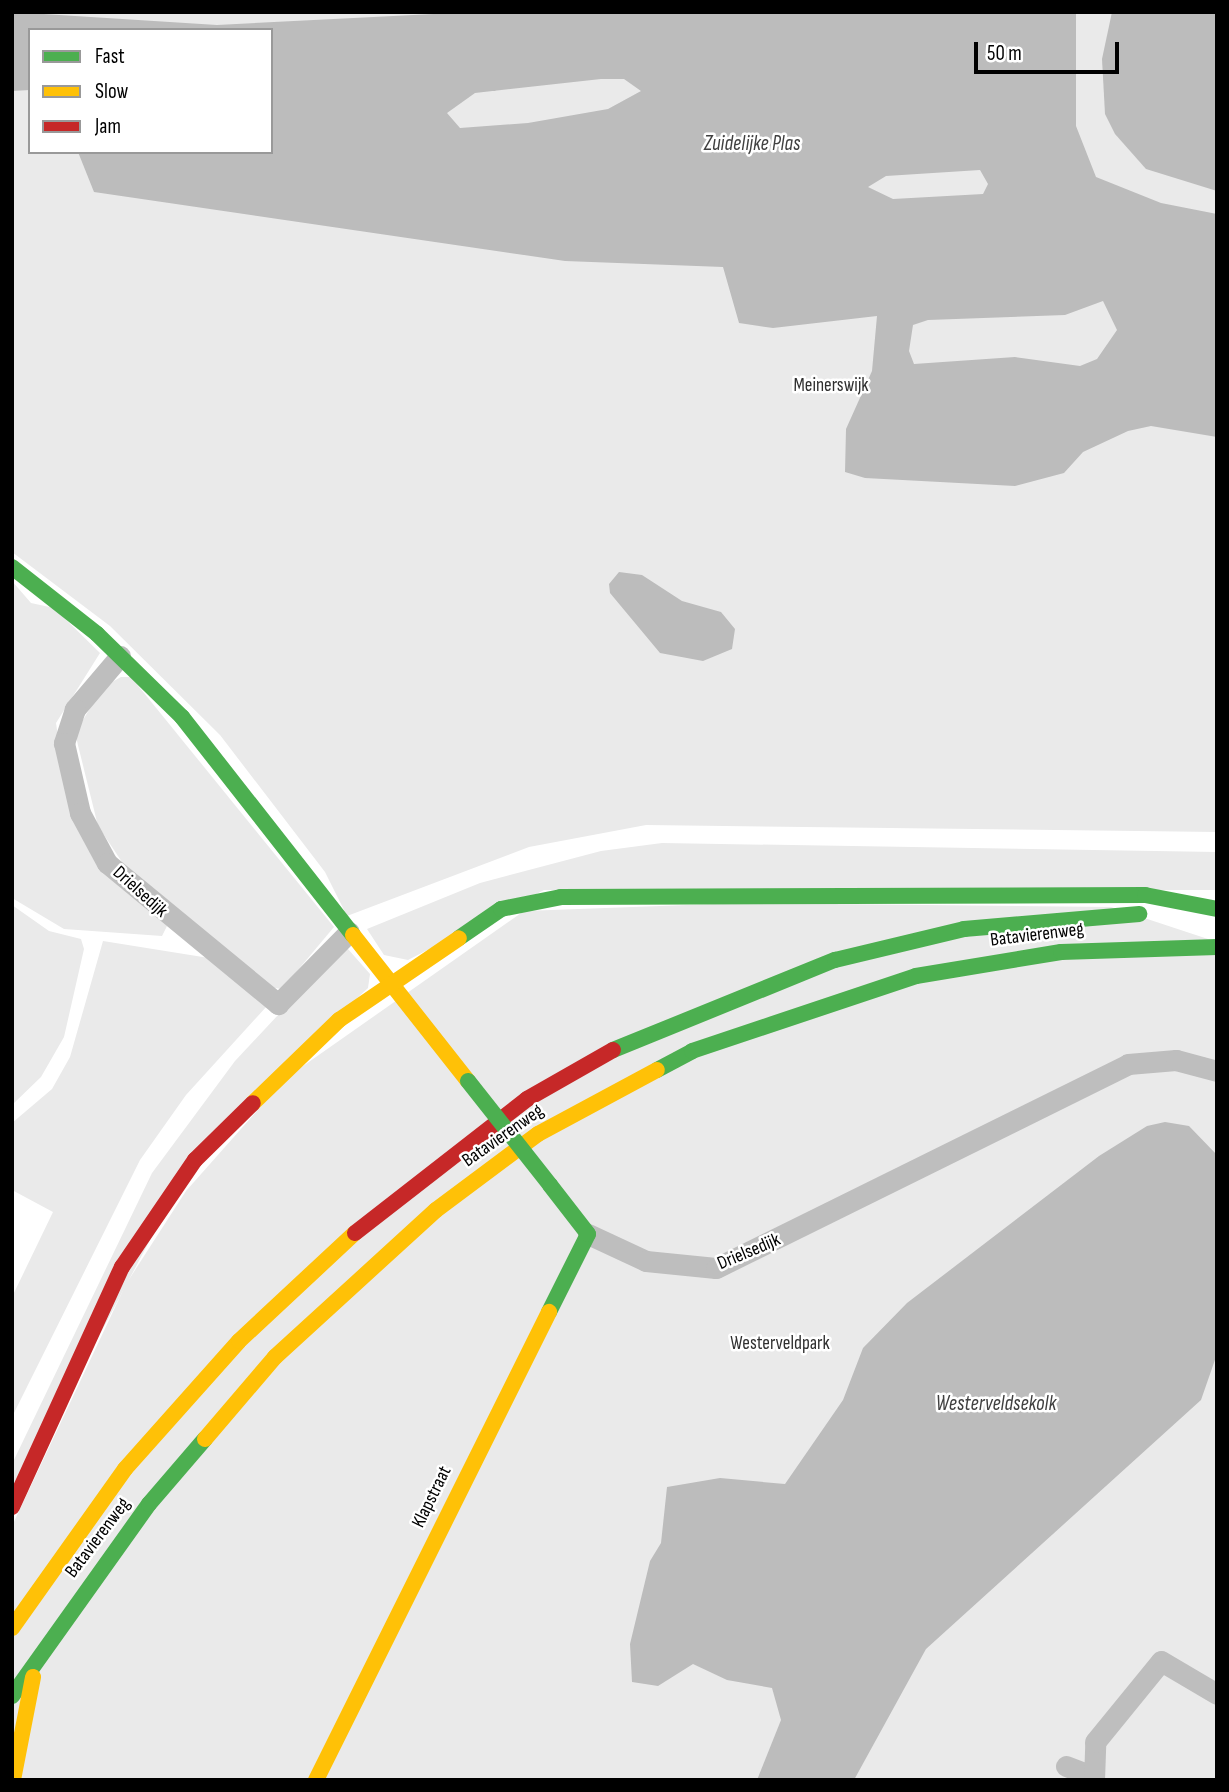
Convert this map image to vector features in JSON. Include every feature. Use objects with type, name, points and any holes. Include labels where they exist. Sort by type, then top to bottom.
[{"type":"main road","name":"Drielsedijk","points":[[12,567],[120,656],[182,717],[588,1234]]},
{"type":"main road","points":[[12,1507],[100,1309],[172,1189],[276,1075],[392,982],[485,917],[540,899],[1146,895],[1217,910]]},
{"type":"main road","name":"Batavierenweg","points":[[12,1628],[125,1469],[239,1340],[396,1195],[527,1098],[704,1006],[909,940],[1015,922],[1217,910]]},
{"type":"main road","name":"Batavierenweg","points":[[12,1696],[149,1504],[275,1357],[436,1210],[538,1134],[692,1051],[916,976],[1061,952],[1217,947]]},
{"type":"main road","name":"Klapstraat","points":[[316,1780],[588,1234]]},
{"type":"main road","points":[[13,1780],[39,1656]]},
{"type":"street","name":"Drielsedijk","points":[[120,656],[75,709],[64,743],[80,813],[107,863],[278,1004],[349,932]]},
{"type":"street","name":"Drielsedijk","points":[[588,1234],[646,1261],[716,1268],[1128,1065],[1176,1060],[1217,1071]]},
{"type":"street","points":[[1066,1766],[1093,1778],[1095,1742],[1161,1661],[1217,1694]]},
{"type":"green space","name":"Meinerswijk","points":[[12,12],[1217,12],[1217,832],[646,825],[529,847],[347,916],[325,872],[220,735],[110,626],[12,552]]},
{"type":"green space","points":[[12,581],[31,603],[54,608],[100,653],[56,723],[66,790],[102,868],[167,926],[162,936],[64,929],[12,898]]},
{"type":"green space","points":[[121,677],[131,677],[334,927],[282,989],[268,987],[126,868],[98,826],[75,733],[103,687]]},
{"type":"green space","points":[[662,843],[1217,852],[1217,890],[544,890],[408,960],[384,955],[367,929],[480,883],[601,851]]},
{"type":"green space","name":"Westerveldpark","points":[[742,903],[1111,907],[1217,942],[1217,1780],[12,1780],[12,1526],[126,1284],[186,1191],[286,1078],[524,911]]},
{"type":"green space","points":[[12,905],[49,931],[81,939],[84,949],[64,1037],[41,1077],[12,1105]]},
{"type":"green space","points":[[103,941],[209,958],[267,1006],[186,1095],[140,1160],[12,1417],[12,1297],[53,1212],[12,1190],[12,1123],[52,1089],[70,1057]]},
{"type":"green space","points":[[348,949],[370,974],[368,988],[201,1144],[12,1500],[12,1464],[152,1173],[235,1061],[336,953]]},
{"type":"water","name":"Zuidelijke Plas","points":[[12,12],[217,25],[473,12],[1076,12],[1076,126],[1096,177],[1161,203],[1217,214],[1217,437],[1151,426],[1128,431],[1083,452],[1064,473],[1015,486],[865,478],[845,472],[846,429],[872,371],[877,316],[773,328],[739,323],[723,267],[565,261],[94,192],[79,154],[273,154],[273,28],[28,28],[28,90],[12,91]],"holes":[[[601,79],[624,79],[641,91],[608,109],[528,123],[460,128],[447,113],[475,93]],[[980,170],[988,184],[983,194],[893,199],[868,187],[886,176]],[[1103,301],[1117,330],[1097,359],[1080,366],[1015,357],[914,364],[909,351],[913,325],[928,320],[1065,315]]]},
{"type":"water","points":[[1112,12],[1217,12],[1217,191],[1146,169],[1115,134],[1105,114],[1102,59]]},
{"type":"water","points":[[619,572],[642,575],[682,601],[721,612],[735,629],[732,649],[703,661],[660,653],[610,593],[609,584]]},
{"type":"water","name":"Westerveldsekolk","points":[[1165,1122],[1189,1126],[1217,1155],[1217,1354],[1201,1400],[926,1649],[854,1780],[757,1780],[781,1720],[772,1688],[727,1680],[693,1664],[658,1686],[632,1682],[630,1644],[650,1561],[661,1543],[667,1487],[720,1478],[785,1484],[843,1400],[863,1348],[907,1303],[1099,1156],[1147,1126]]},
{"type":"traffic: fast","points":[[12,567],[97,634],[182,717],[353,935]]},
{"type":"traffic: fast","points":[[459,938],[501,909],[561,897],[1145,895],[1217,909]]},
{"type":"traffic: fast","points":[[613,1050],[835,960],[964,929],[1139,914]]},
{"type":"traffic: fast","points":[[657,1070],[692,1051],[916,976],[1061,952],[1217,947]]},
{"type":"traffic: fast","points":[[468,1081],[550,1185]]},
{"type":"traffic: fast","points":[[549,1312],[588,1234],[550,1185]]},
{"type":"traffic: fast","points":[[12,1696],[149,1504],[205,1439]]},
{"type":"traffic: slow","points":[[353,935],[468,1081]]},
{"type":"traffic: slow","points":[[253,1103],[339,1020],[459,938]]},
{"type":"traffic: slow","points":[[205,1439],[275,1357],[436,1210],[538,1134],[657,1070]]},
{"type":"traffic: slow","points":[[12,1628],[125,1469],[239,1341],[355,1233]]},
{"type":"traffic: slow","points":[[316,1780],[549,1312]]},
{"type":"traffic: slow","points":[[13,1780],[33,1677]]},
{"type":"traffic: jam","points":[[355,1233],[527,1099],[613,1050]]},
{"type":"traffic: jam","points":[[12,1507],[122,1267],[195,1160],[253,1103]]}]
